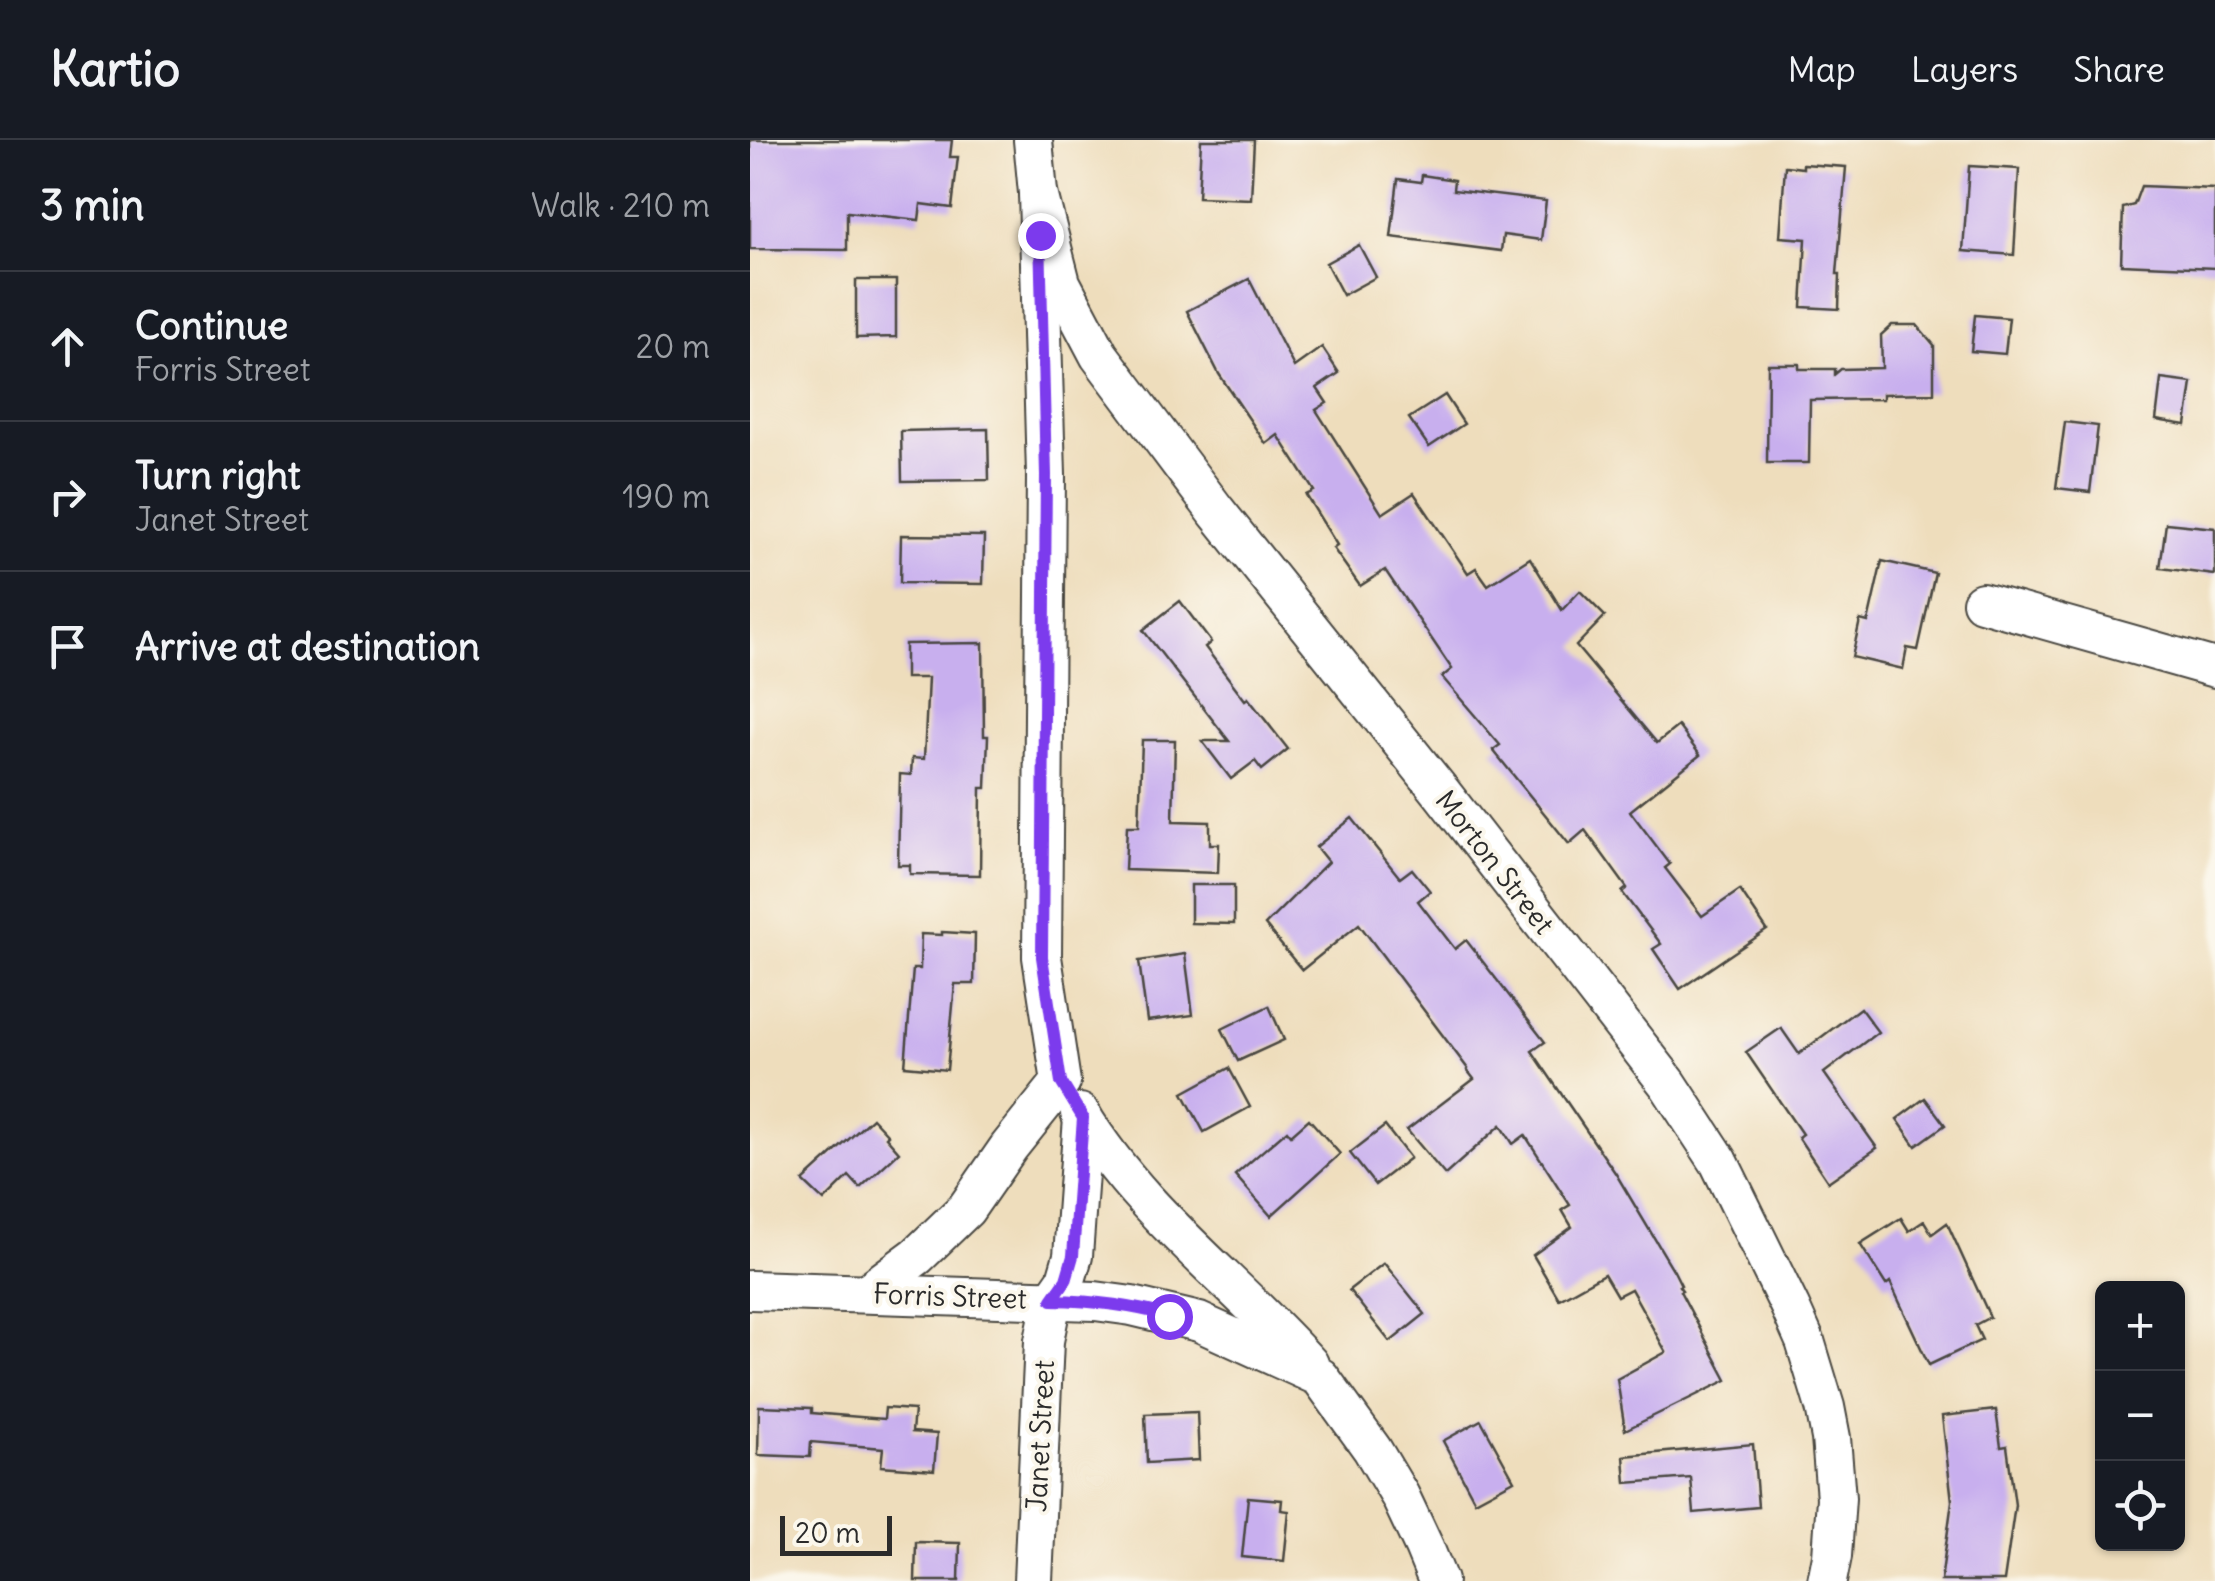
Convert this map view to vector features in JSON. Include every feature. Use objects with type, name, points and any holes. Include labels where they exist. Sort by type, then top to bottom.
[{"type":"street","points":[[1033,140],[1046,475],[1042,957],[1061,1082],[1104,1149],[1146,1199],[1320,1377]]},
{"type":"street","name":"Morton Street","points":[[1038,193],[1061,283],[1099,355],[1227,525],[1668,1084],[1720,1162],[1805,1341],[1825,1407],[1836,1498],[1827,1581]]},
{"type":"street","points":[[1982,602],[2215,668]]},
{"type":"street","points":[[867,1293],[917,1256],[966,1209],[1061,1082]]},
{"type":"street","name":"Janet Street","points":[[1033,1581],[1044,1341],[1052,1300],[1066,1280],[1073,1256],[1083,1118]]},
{"type":"street","name":"Forris Street","points":[[750,1290],[1096,1301],[1199,1322],[1320,1377],[1400,1496],[1438,1581]]},
{"type":"building","points":[[750,140],[952,140],[950,157],[958,157],[952,208],[921,204],[919,220],[847,212],[847,250],[750,249]]},
{"type":"building","points":[[1201,140],[1254,140],[1251,199],[1198,197]]},
{"type":"building","points":[[1803,164],[1846,167],[1837,274],[1839,309],[1802,307],[1806,239],[1780,237],[1785,166],[1803,168]]},
{"type":"building","points":[[1969,166],[2019,169],[2014,255],[1963,251]]},
{"type":"building","points":[[1422,175],[1454,180],[1453,190],[1546,201],[1541,240],[1503,235],[1501,251],[1391,237],[1398,179],[1421,182]]},
{"type":"building","points":[[2141,186],[2215,189],[2215,268],[2121,264],[2123,208],[2134,205]]},
{"type":"building","points":[[1359,245],[1376,277],[1343,295],[1326,263]]},
{"type":"building","points":[[1249,279],[1294,367],[1322,347],[1339,373],[1317,388],[1327,403],[1316,410],[1382,514],[1414,493],[1468,573],[1476,568],[1488,585],[1530,558],[1562,610],[1580,591],[1605,616],[1576,646],[1657,743],[1678,726],[1700,755],[1630,811],[1670,864],[1665,868],[1702,916],[1740,890],[1767,930],[1680,989],[1653,949],[1661,944],[1622,892],[1627,888],[1585,830],[1569,844],[1493,750],[1500,745],[1442,677],[1452,669],[1385,570],[1360,586],[1333,548],[1337,545],[1306,495],[1314,491],[1278,435],[1266,444],[1219,374],[1187,311]]},
{"type":"building","points":[[856,280],[896,280],[896,337],[856,338]]},
{"type":"building","points":[[1975,315],[2009,318],[2005,354],[1971,351]]},
{"type":"building","points":[[1892,325],[1917,325],[1934,345],[1934,393],[1883,394],[1883,399],[1810,400],[1809,463],[1767,463],[1768,364],[1835,369],[1835,374],[1841,369],[1882,368],[1881,335]]},
{"type":"building","points":[[2161,379],[2192,383],[2186,425],[2156,420]]},
{"type":"building","points":[[1445,395],[1464,424],[1429,447],[1409,418]]},
{"type":"building","points":[[2065,422],[2098,426],[2090,492],[2056,488]]},
{"type":"building","points":[[988,429],[989,480],[902,481],[901,431]]},
{"type":"building","points":[[2166,523],[2215,528],[2215,575],[2160,568]]},
{"type":"building","points":[[901,535],[984,536],[983,584],[900,583]]},
{"type":"building","points":[[1882,561],[1935,573],[1918,650],[1907,648],[1903,669],[1852,657],[1860,620],[1868,622]]},
{"type":"building","points":[[1180,601],[1211,642],[1205,647],[1288,749],[1262,770],[1255,761],[1231,779],[1202,741],[1229,741],[1143,630]]},
{"type":"building","points":[[983,643],[984,736],[988,736],[986,788],[981,788],[980,875],[910,874],[910,865],[898,865],[900,774],[911,775],[912,758],[924,759],[928,678],[905,678],[905,644]]},
{"type":"building","points":[[1142,740],[1175,740],[1173,821],[1210,822],[1210,844],[1219,844],[1218,873],[1125,870],[1127,826],[1139,826]]},
{"type":"building","points":[[1352,818],[1400,878],[1412,869],[1430,891],[1418,901],[1455,949],[1466,940],[1545,1042],[1532,1051],[1616,1174],[1674,1271],[1680,1291],[1727,1380],[1625,1430],[1617,1379],[1666,1352],[1631,1289],[1617,1296],[1604,1274],[1559,1299],[1533,1255],[1572,1227],[1562,1210],[1570,1205],[1525,1135],[1513,1144],[1501,1125],[1445,1175],[1407,1130],[1474,1079],[1468,1069],[1359,924],[1302,970],[1265,925],[1328,862],[1316,847]]},
{"type":"building","points":[[1191,885],[1234,885],[1234,924],[1191,923]]},
{"type":"building","points":[[921,934],[975,934],[974,984],[955,984],[947,1070],[905,1066],[913,969],[920,969]]},
{"type":"building","points":[[1185,954],[1193,1015],[1147,1021],[1139,961]]},
{"type":"building","points":[[1269,1006],[1284,1040],[1238,1061],[1222,1029]]},
{"type":"building","points":[[1860,1008],[1878,1032],[1824,1073],[1877,1148],[1828,1182],[1798,1137],[1802,1134],[1746,1052],[1781,1028],[1799,1054]]},
{"type":"building","points":[[1229,1068],[1250,1107],[1204,1132],[1183,1093]]},
{"type":"building","points":[[1925,1098],[1945,1125],[1916,1146],[1897,1119]]},
{"type":"building","points":[[872,1118],[899,1152],[860,1188],[849,1176],[824,1201],[803,1181]]},
{"type":"building","points":[[1309,1119],[1340,1154],[1271,1216],[1235,1175],[1287,1130],[1291,1135]]},
{"type":"building","points":[[1385,1126],[1410,1158],[1375,1185],[1350,1153]]},
{"type":"building","points":[[1901,1218],[1909,1231],[1924,1221],[1932,1234],[1947,1223],[1990,1317],[1975,1325],[1982,1340],[1929,1365],[1890,1282],[1886,1285],[1860,1244]]},
{"type":"building","points":[[1384,1263],[1425,1314],[1390,1342],[1349,1290]]},
{"type":"building","points":[[759,1406],[812,1408],[812,1413],[884,1419],[885,1408],[914,1410],[912,1432],[937,1434],[934,1470],[881,1466],[883,1448],[811,1442],[810,1457],[758,1455]]},
{"type":"building","points":[[1996,1410],[2001,1447],[2007,1446],[2015,1505],[2004,1581],[1941,1581],[1952,1501],[1942,1416]]},
{"type":"building","points":[[1197,1412],[1199,1460],[1147,1463],[1145,1414]]},
{"type":"building","points":[[1481,1420],[1514,1480],[1475,1501],[1443,1441]]},
{"type":"building","points":[[1753,1444],[1758,1507],[1694,1513],[1691,1478],[1626,1483],[1624,1456]]},
{"type":"building","points":[[1248,1497],[1282,1500],[1281,1510],[1289,1511],[1284,1561],[1242,1557]]},
{"type":"building","points":[[916,1542],[960,1543],[959,1581],[915,1581]]},
{"type":"route","points":[[1040,235],[1046,475],[1042,957],[1061,1082],[1083,1118],[1073,1256],[1066,1280],[1052,1300],[1096,1301],[1169,1316]]}]
